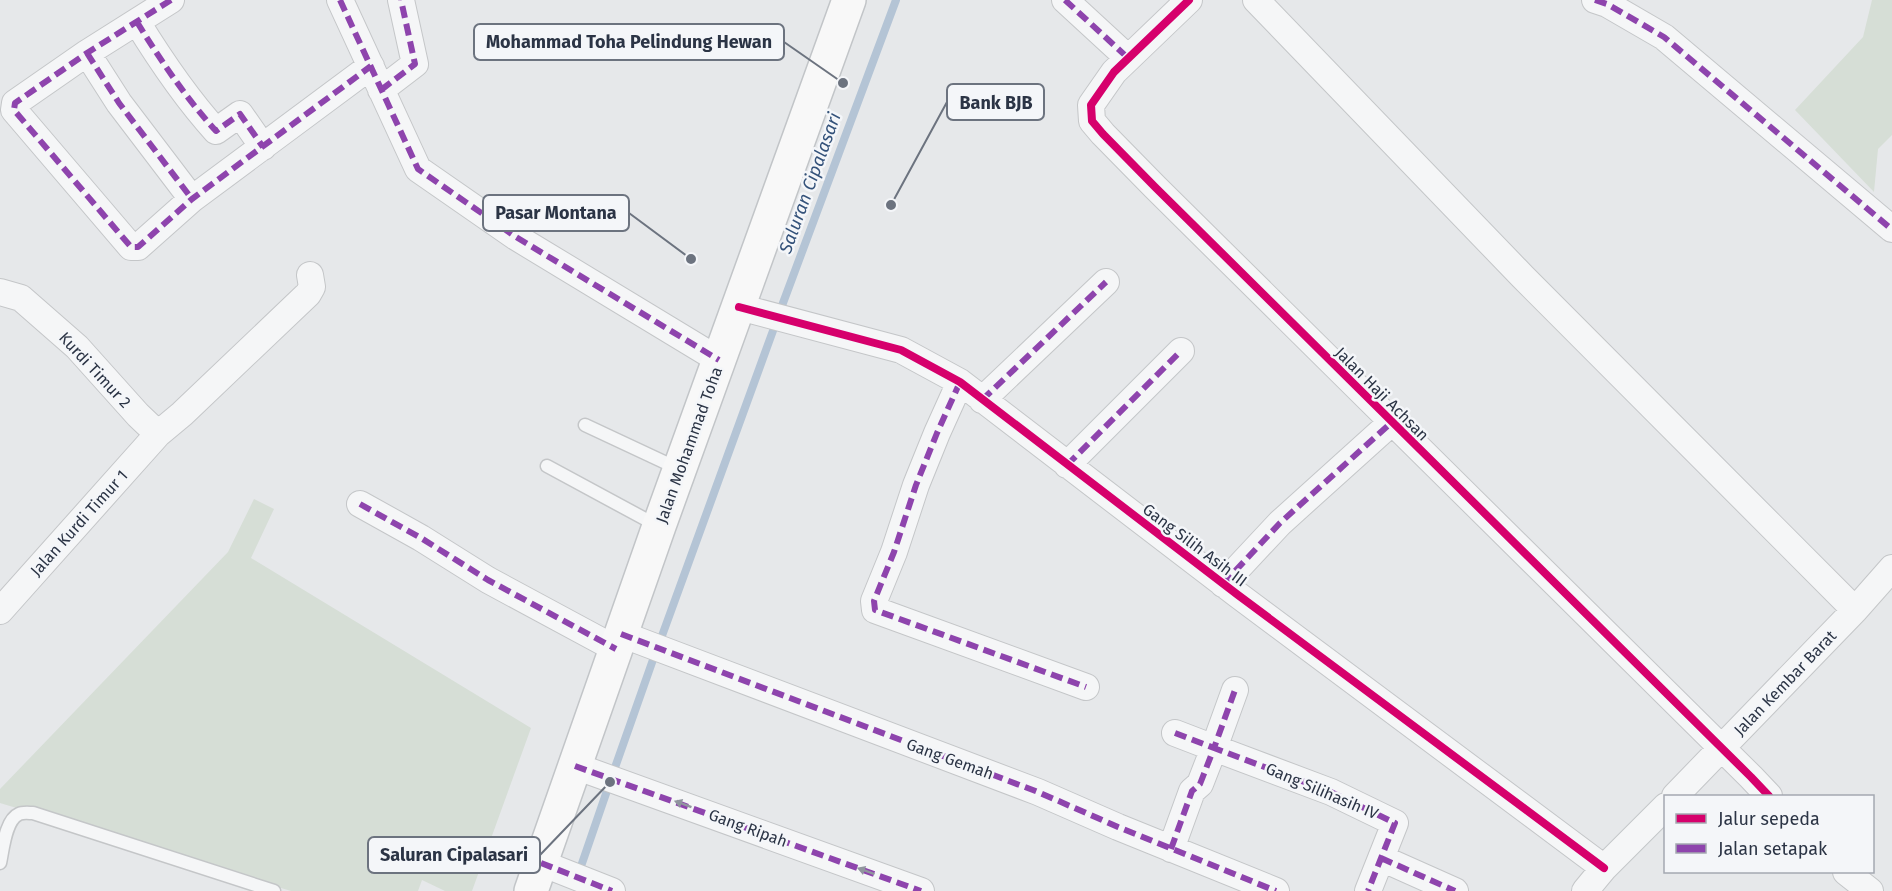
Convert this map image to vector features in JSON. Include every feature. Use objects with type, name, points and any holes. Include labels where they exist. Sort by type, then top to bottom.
[{"type":"main road","name":"Jalan Mohammad Toha","points":[[536,877],[659,526],[849,0]]},
{"type":"street","points":[[171,0],[15,103],[14,110],[130,247],[138,247],[192,199],[371,66]]},
{"type":"street","points":[[340,0],[418,169],[516,237],[719,360]]},
{"type":"street","points":[[381,90],[415,64],[401,0]]},
{"type":"street","points":[[1065,0],[1128,58]]},
{"type":"street","name":"Jalan Haji Achsan","points":[[1189,0],[1114,72],[1091,105],[1092,120],[1155,188],[1768,795]]},
{"type":"street","points":[[1256,0],[1523,277],[1855,610]]},
{"type":"street","points":[[1595,0],[1607,4],[1664,37],[1891,227]]},
{"type":"street","points":[[137,22],[168,72],[216,131],[240,114],[263,147]]},
{"type":"street","points":[[87,54],[119,103],[192,199]]},
{"type":"street","name":"Jalan Kurdi Timur 1","points":[[0,611],[158,434],[308,294],[312,287],[310,275]]},
{"type":"street","points":[[982,400],[1106,282]]},
{"type":"street","name":"Kurdi Timur 2","points":[[0,292],[21,298],[77,347],[158,434]]},
{"type":"street","name":"Gang Silih Asih III","points":[[739,307],[901,350],[960,382],[1223,584],[1604,868]]},
{"type":"street","points":[[1067,465],[1181,351]]},
{"type":"street","points":[[960,382],[916,485],[894,552],[874,601],[874,610],[1086,687]]},
{"type":"street","points":[[1223,584],[1280,523],[1392,422]]},
{"type":"street","name":"Gang Gemah","points":[[360,504],[421,538],[488,580],[619,641],[1038,792],[1276,891]]},
{"type":"street","name":"Jalan Kembar Barat","points":[[1676,795],[1855,610],[1892,568]]},
{"type":"street","points":[[1171,849],[1192,791],[1200,784],[1235,690]]},
{"type":"street","name":"Gang Silihasih IV","points":[[1175,733],[1330,792],[1395,823],[1368,891]]},
{"type":"street","name":"Gang Ripah","points":[[575,766],[921,891]]},
{"type":"street","points":[[1586,891],[1604,868],[1664,807]]},
{"type":"street","points":[[1381,858],[1455,891]]},
{"type":"street","points":[[1847,873],[1870,891]]},
{"type":"street","points":[[536,877],[612,891]]},
{"type":"lane","points":[[585,425],[680,470]]},
{"type":"lane","points":[[547,466],[659,526]]},
{"type":"lane","points":[[0,863],[8,826],[12,819],[20,813],[33,813],[274,891]]},
{"type":"shaded area","points":[[1872,0],[1892,0],[1892,135],[1878,149],[1874,192],[1795,110],[1863,37]]},
{"type":"shaded area","points":[[254,499],[274,509],[251,558],[531,728],[472,891],[445,891],[422,880],[418,891],[291,891],[0,803],[0,789],[228,552]]},
{"type":"waterway","name":"Saluran Cipalasari","points":[[780,311],[896,0]]},
{"type":"waterway","name":"Saluran Cipalasari","points":[[659,644],[774,328]]},
{"type":"waterway","name":"Saluran Cipalasari","points":[[612,776],[655,654]]},
{"type":"waterway","name":"Saluran Cipalasari","points":[[578,875],[610,782]]},
{"type":"marked path","points":[[171,0],[87,53],[15,103],[14,110],[131,247],[138,247],[192,199],[371,66]]},
{"type":"marked path","points":[[340,0],[418,169],[516,237],[719,360]]},
{"type":"marked path","points":[[381,90],[415,64],[401,0]]},
{"type":"marked path","points":[[1065,0],[1128,58]]},
{"type":"marked path","points":[[1595,0],[1607,4],[1664,37],[1889,227]]},
{"type":"marked path","points":[[137,22],[174,79],[216,131],[240,114],[263,147]]},
{"type":"marked path","points":[[87,53],[119,103],[192,199]]},
{"type":"marked path","points":[[982,400],[1106,282]]},
{"type":"marked path","points":[[1067,465],[1181,351]]},
{"type":"marked path","points":[[960,382],[916,485],[894,552],[874,601],[875,610],[1086,687]]},
{"type":"marked path","points":[[1223,584],[1280,523],[1392,422]]},
{"type":"marked path","points":[[360,504],[421,538],[488,580],[616,649]]},
{"type":"marked path","points":[[621,634],[1038,792],[1276,891]]},
{"type":"marked path","points":[[1175,733],[1214,748],[1235,690]]},
{"type":"marked path","points":[[1171,849],[1192,791],[1200,784],[1214,748],[1331,792],[1395,823],[1368,891]]},
{"type":"marked path","points":[[575,766],[921,891]]},
{"type":"marked path","points":[[1381,858],[1455,891]]},
{"type":"marked path","points":[[541,863],[612,891]]},
{"type":"cycle path","points":[[1189,0],[1114,72],[1091,105],[1092,121],[1155,187],[1768,795]]},
{"type":"cycle path","points":[[739,307],[901,350],[960,382],[1238,595],[1604,868]]},
{"type":"place","name":"Mohammad Toha Pelindung Hewan","points":[[843,83]]},
{"type":"place","name":"Bank BJB","points":[[891,205]]},
{"type":"place","name":"Pasar Montana","points":[[691,259]]},
{"type":"place","name":"Saluran Cipalasari","points":[[610,782]]}]
